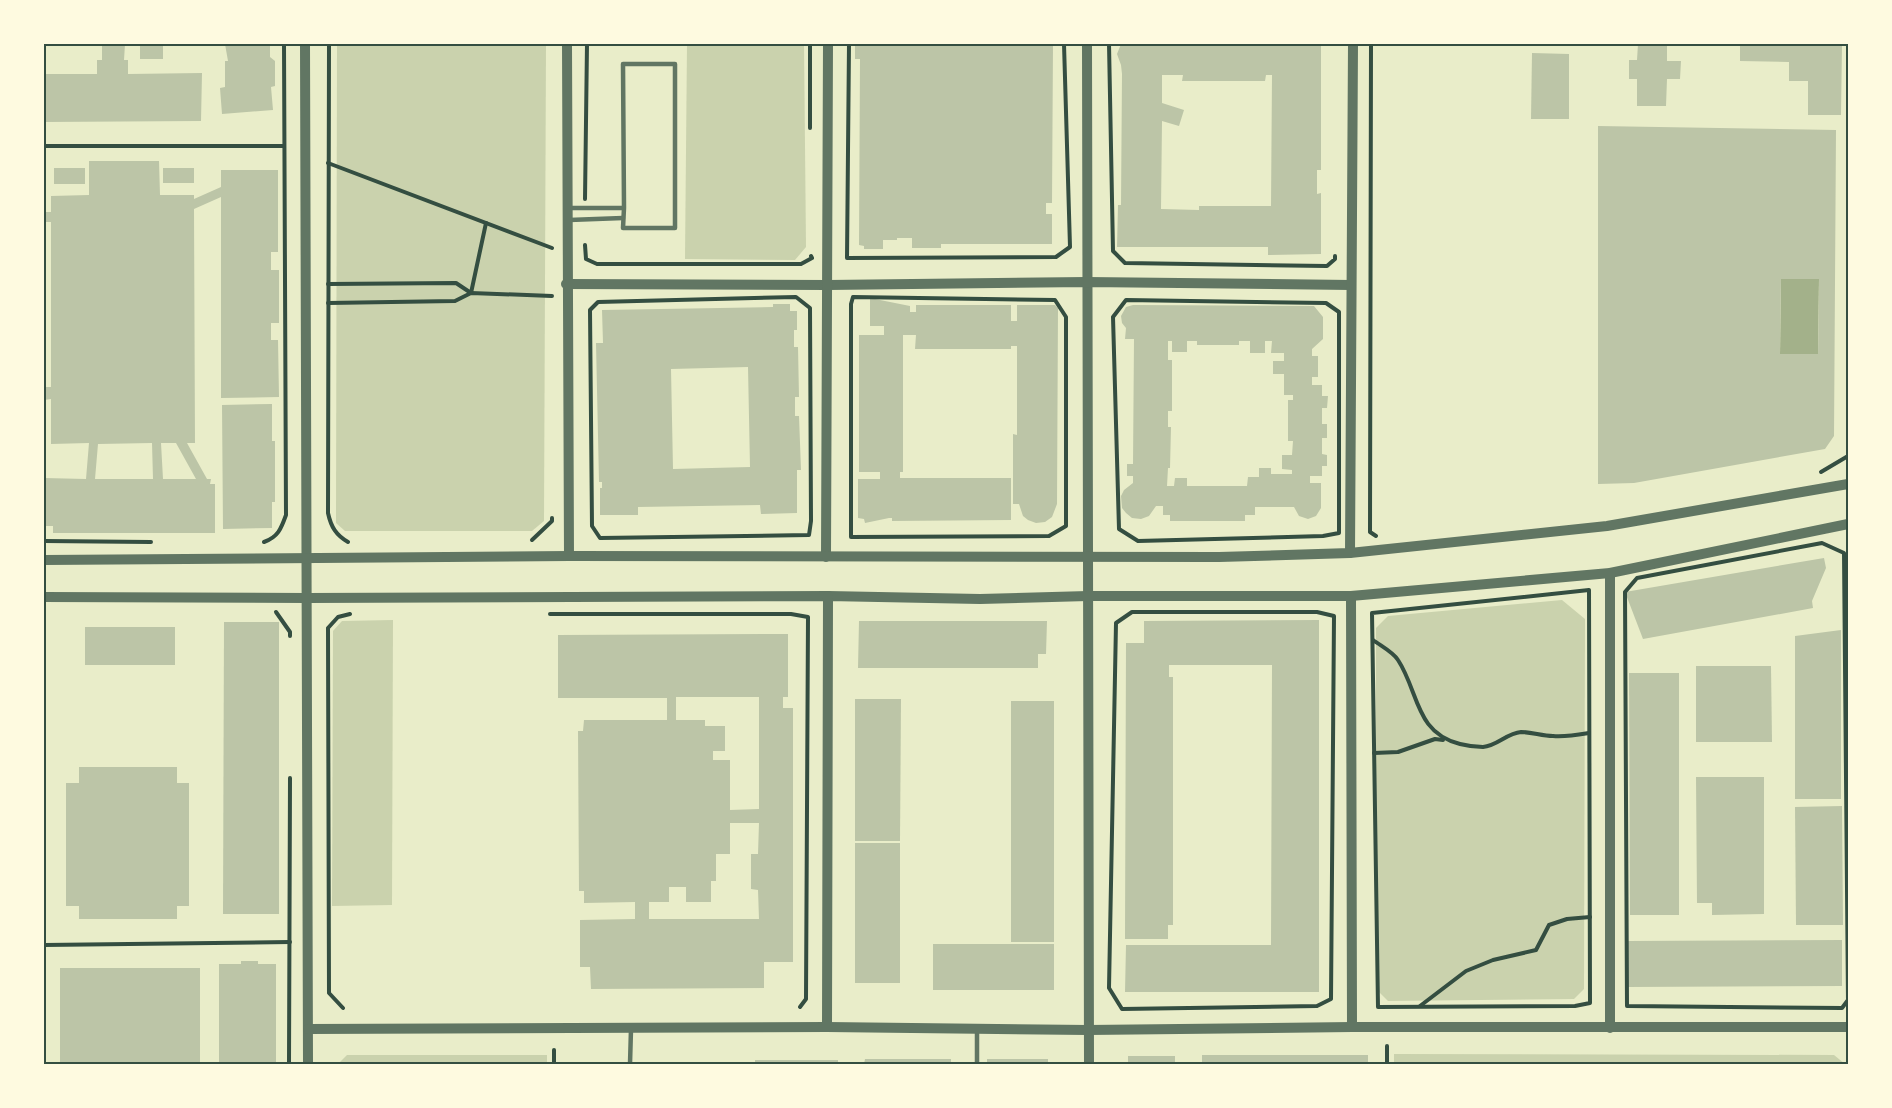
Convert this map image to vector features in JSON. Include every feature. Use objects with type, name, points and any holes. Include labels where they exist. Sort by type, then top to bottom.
[{"type":"street","points":[[305,44],[308,1065]]},
{"type":"street","points":[[567,44],[569,556]]},
{"type":"street","points":[[826,556],[828,44]]},
{"type":"street","points":[[1087,44],[1089,1065]]},
{"type":"street","points":[[1350,553],[1353,44]]},
{"type":"street","points":[[567,284],[828,285],[1087,282],[1352,285]]},
{"type":"street","points":[[44,560],[569,556],[1219,557],[1350,553],[1607,526],[1848,483]]},
{"type":"street","points":[[44,597],[1351,596],[1610,573],[1848,524]]},
{"type":"street","points":[[1610,573],[1610,1028]]},
{"type":"street","points":[[827,1027],[828,596]]},
{"type":"street","points":[[1351,596],[1352,1027]]},
{"type":"street","points":[[308,1029],[827,1027],[1088,1030],[1352,1027],[1848,1027]]},
{"type":"lane","points":[[623,64],[675,64],[675,228],[624,228],[624,208],[623,64]]},
{"type":"lane","points":[[567,214],[585,208],[624,208]]},
{"type":"lane","points":[[567,214],[585,219],[623,218]]},
{"type":"lane","points":[[977,1028],[977,1065]]},
{"type":"lane","points":[[630,1065],[631,1029]]},
{"type":"path","points":[[259,543],[272,539],[281,531],[286,515],[284,44]]},
{"type":"path","points":[[329,44],[328,513],[337,535],[347,542],[354,543]]},
{"type":"path","points":[[585,208],[587,44]]},
{"type":"path","points":[[810,44],[811,139]]},
{"type":"path","points":[[849,44],[847,258],[1056,257],[1070,247],[1064,44]]},
{"type":"path","points":[[1109,44],[1113,251],[1125,263],[1327,266]]},
{"type":"path","points":[[1371,44],[1370,532],[1381,539]]},
{"type":"path","points":[[44,146],[284,146]]},
{"type":"path","points":[[328,163],[552,248]]},
{"type":"path","points":[[585,219],[586,259],[597,264],[801,264],[812,258],[811,246]]},
{"type":"path","points":[[471,293],[486,223]]},
{"type":"path","points":[[552,241],[552,254]]},
{"type":"path","points":[[678,259],[678,264]]},
{"type":"path","points":[[328,284],[456,283],[471,293]]},
{"type":"path","points":[[552,286],[552,308]]},
{"type":"path","points":[[328,303],[455,302],[471,293],[552,296]]},
{"type":"path","points":[[796,297],[810,308],[811,521],[809,535],[600,538],[592,526],[590,310],[598,302],[796,297]]},
{"type":"path","points":[[853,297],[1055,300],[1066,317],[1066,526],[1049,536],[850,537],[850,309],[853,297]]},
{"type":"path","points":[[1126,300],[1326,303],[1339,312],[1339,533],[1323,536],[1138,541],[1119,529],[1113,317],[1126,300]]},
{"type":"path","points":[[522,540],[534,540],[552,521],[552,509]]},
{"type":"path","points":[[44,541],[151,542]]},
{"type":"path","points":[[1821,543],[1844,553],[1848,1000],[1842,1008],[1627,1006],[1625,592],[1636,578],[1821,543]]},
{"type":"path","points":[[1589,590],[1589,733],[1590,1003],[1575,1006],[1378,1006],[1372,613],[1589,590]]},
{"type":"path","points":[[270,608],[273,608],[290,632],[290,644]]},
{"type":"path","points":[[1132,612],[1317,612],[1334,616],[1331,999],[1317,1006],[1122,1009],[1109,988],[1116,623],[1132,612]]},
{"type":"path","points":[[343,1008],[329,993],[328,628],[338,617],[350,614]]},
{"type":"path","points":[[542,614],[791,614],[808,616],[806,999],[801,1007]]},
{"type":"path","points":[[1373,640],[1397,657],[1408,677],[1420,712],[1436,734],[1445,740]]},
{"type":"path","points":[[1374,753],[1398,752],[1435,739],[1485,747],[1508,735],[1520,732],[1570,737],[1589,733]]},
{"type":"path","points":[[289,1065],[290,775]]},
{"type":"path","points":[[1420,1006],[1466,971],[1493,960],[1536,951],[1549,925],[1556,921],[1590,917]]},
{"type":"path","points":[[44,945],[290,942]]},
{"type":"path","points":[[1387,1046],[1387,1065]]},
{"type":"path","points":[[554,1050],[554,1065]]},
{"type":"shaded area","points":[[337,44],[546,44],[544,521],[532,531],[345,531],[336,523]]},
{"type":"shaded area","points":[[687,44],[804,44],[806,247],[795,260],[685,259]]},
{"type":"shaded area","points":[[1781,279],[1819,279],[1818,354],[1780,354]]},
{"type":"shaded area","points":[[1562,600],[1585,619],[1584,989],[1574,999],[1388,1001],[1376,989],[1376,628],[1388,616]]},
{"type":"shaded area","points":[[393,620],[392,905],[332,906],[333,631],[342,621]]},
{"type":"shaded area","points":[[1394,1054],[1834,1055],[1845,1064],[1394,1064]]},
{"type":"shaded area","points":[[347,1055],[547,1055],[547,1064],[338,1064]]},
{"type":"building","points":[[125,44],[124,60],[128,60],[128,74],[202,73],[201,121],[44,122],[44,74],[97,74],[97,60],[102,60],[102,45]]},
{"type":"building","points":[[140,44],[163,44],[163,59],[140,59]]},
{"type":"building","points":[[225,44],[270,44],[270,57],[275,61],[275,86],[271,87],[273,110],[222,114],[220,88],[225,87],[225,61],[228,61]]},
{"type":"building","points":[[855,44],[1053,44],[1052,203],[1046,203],[1046,214],[1052,214],[1052,244],[941,244],[941,248],[912,248],[912,238],[897,238],[897,240],[883,240],[883,249],[864,249],[864,246],[859,245],[860,59],[855,59]]},
{"type":"building","points":[[1121,44],[1321,44],[1321,170],[1317,170],[1317,194],[1321,193],[1321,254],[1268,255],[1268,247],[1117,247],[1118,205],[1121,205],[1122,74],[1117,54]],"holes":[[[1162,75],[1183,75],[1182,81],[1265,81],[1266,75],[1272,75],[1271,206],[1199,206],[1199,210],[1161,209],[1162,121],[1179,126],[1184,110],[1162,103]]]},
{"type":"building","points":[[1638,44],[1667,44],[1667,61],[1681,61],[1680,79],[1667,79],[1666,106],[1637,106],[1637,79],[1629,79],[1629,60],[1637,60]]},
{"type":"building","points":[[1740,44],[1842,44],[1841,115],[1808,115],[1808,81],[1789,81],[1789,62],[1740,61]]},
{"type":"building","points":[[1532,53],[1569,54],[1569,119],[1531,119]]},
{"type":"building","points":[[1598,126],[1836,130],[1834,436],[1825,449],[1634,483],[1598,484]],"holes":[[[1781,279],[1819,279],[1818,354],[1780,354]]]},
{"type":"building","points":[[89,161],[159,161],[160,195],[194,195],[194,199],[221,187],[221,170],[278,170],[278,252],[271,252],[271,270],[279,270],[279,323],[271,323],[271,340],[278,340],[279,397],[221,398],[221,197],[194,209],[195,443],[187,443],[207,479],[211,479],[210,484],[215,484],[215,533],[53,533],[53,526],[44,526],[44,478],[86,479],[89,443],[51,444],[51,399],[44,400],[44,387],[51,387],[51,222],[44,222],[44,212],[51,212],[51,196],[89,195]],"holes":[[[152,443],[153,479],[95,479],[98,444]],[[161,443],[176,443],[196,479],[163,479]]]},
{"type":"building","points":[[54,168],[85,168],[85,184],[54,184]]},
{"type":"building","points":[[163,168],[194,168],[194,183],[163,183]]},
{"type":"building","points":[[870,298],[910,306],[910,312],[916,312],[916,305],[1011,305],[1011,321],[1017,321],[1017,305],[1055,305],[1058,308],[1057,504],[1052,517],[1045,522],[1036,523],[1023,516],[1019,504],[1013,504],[1013,434],[1017,435],[1017,346],[1011,346],[1011,349],[915,349],[916,335],[903,335],[903,472],[900,472],[900,478],[1011,478],[1011,520],[892,521],[892,518],[889,518],[865,523],[864,519],[858,518],[858,479],[880,479],[880,472],[859,472],[859,335],[884,335],[884,326],[870,326]]},
{"type":"building","points":[[773,304],[790,304],[790,311],[797,311],[794,347],[798,347],[799,397],[795,397],[795,416],[799,416],[801,470],[797,470],[797,513],[761,514],[760,505],[638,507],[638,515],[600,515],[602,482],[599,482],[596,343],[603,343],[602,310],[773,307]],"holes":[[[748,367],[750,467],[673,469],[671,369]]]},
{"type":"building","points":[[1133,305],[1314,306],[1323,317],[1323,339],[1312,349],[1312,356],[1318,356],[1318,377],[1312,377],[1312,385],[1322,385],[1322,396],[1328,396],[1327,408],[1322,408],[1322,424],[1327,424],[1327,438],[1322,438],[1322,454],[1327,455],[1327,466],[1322,466],[1322,476],[1310,476],[1310,483],[1321,483],[1321,508],[1316,516],[1308,519],[1299,516],[1294,507],[1255,507],[1255,515],[1245,515],[1245,521],[1170,521],[1170,515],[1163,515],[1163,506],[1156,506],[1149,516],[1141,519],[1132,518],[1126,513],[1122,508],[1121,496],[1124,490],[1133,483],[1133,476],[1127,476],[1127,464],[1133,464],[1134,339],[1125,339],[1126,328],[1121,316],[1126,307]],"holes":[[[1168,341],[1172,341],[1172,352],[1187,352],[1187,341],[1197,341],[1197,345],[1239,345],[1239,341],[1250,341],[1250,353],[1265,353],[1265,341],[1272,341],[1271,353],[1284,353],[1284,361],[1273,361],[1273,374],[1284,374],[1284,395],[1293,395],[1293,400],[1288,400],[1288,441],[1293,441],[1292,455],[1282,455],[1282,469],[1292,470],[1292,474],[1271,474],[1271,468],[1259,468],[1259,477],[1248,477],[1247,486],[1187,486],[1187,478],[1175,478],[1174,486],[1167,486],[1171,427],[1168,427],[1168,411],[1172,411],[1172,360],[1168,360]]]},
{"type":"building","points":[[272,404],[272,441],[275,441],[275,502],[272,502],[272,528],[223,529],[222,405]]},
{"type":"building","points":[[1824,558],[1826,568],[1812,601],[1813,608],[1643,639],[1625,592]]},
{"type":"building","points":[[1319,620],[1319,992],[1125,992],[1126,945],[1271,945],[1272,665],[1169,665],[1169,677],[1173,677],[1173,925],[1168,925],[1168,939],[1125,939],[1126,643],[1144,643],[1144,621]]},
{"type":"building","points":[[859,621],[1047,621],[1046,654],[1038,654],[1038,668],[858,668]]},
{"type":"building","points":[[224,622],[279,622],[279,914],[223,914]]},
{"type":"building","points":[[85,627],[175,627],[175,665],[85,665]]},
{"type":"building","points":[[1841,630],[1841,799],[1795,799],[1795,636]]},
{"type":"building","points":[[788,634],[788,697],[783,697],[783,708],[793,708],[793,962],[764,962],[764,988],[591,989],[590,967],[580,967],[580,920],[635,919],[635,902],[584,903],[584,891],[579,891],[578,731],[583,731],[584,720],[667,720],[667,698],[558,698],[558,635]],"holes":[[[676,697],[759,697],[759,809],[730,810],[730,760],[713,760],[713,751],[725,751],[725,726],[705,726],[705,720],[676,720]],[[730,823],[759,823],[758,854],[751,854],[751,889],[758,890],[759,919],[649,919],[649,902],[669,902],[669,887],[686,887],[686,902],[711,902],[711,881],[716,881],[716,854],[730,854]]]},
{"type":"building","points":[[1696,666],[1771,666],[1772,742],[1696,742]]},
{"type":"building","points":[[1629,673],[1679,673],[1679,915],[1630,915]]},
{"type":"building","points":[[855,699],[901,699],[900,841],[855,841]]},
{"type":"building","points":[[1011,701],[1054,701],[1054,942],[1011,942]]},
{"type":"building","points":[[79,767],[177,767],[177,783],[189,783],[189,906],[177,906],[177,919],[79,919],[79,906],[66,906],[66,783],[79,783]]},
{"type":"building","points":[[1696,777],[1764,777],[1764,914],[1712,915],[1712,903],[1697,903]]},
{"type":"building","points":[[1842,806],[1843,925],[1796,925],[1795,807]]},
{"type":"building","points":[[855,843],[900,843],[900,983],[855,983]]},
{"type":"building","points":[[1842,940],[1842,986],[1628,987],[1628,941]]},
{"type":"building","points":[[933,944],[1054,944],[1054,990],[933,990]]},
{"type":"building","points":[[241,961],[276,964],[276,1064],[219,1064],[219,964],[241,964]]},
{"type":"building","points":[[60,968],[200,968],[200,1064],[60,1064]]},
{"type":"building","points":[[1202,1055],[1368,1055],[1368,1064],[1202,1064]]},
{"type":"building","points":[[1128,1056],[1175,1056],[1175,1064],[1128,1064]]},
{"type":"building","points":[[865,1059],[951,1059],[951,1064],[864,1064]]},
{"type":"building","points":[[987,1059],[1048,1059],[1048,1064],[987,1064]]},
{"type":"building","points":[[755,1060],[838,1060],[838,1064],[755,1064]]}]
